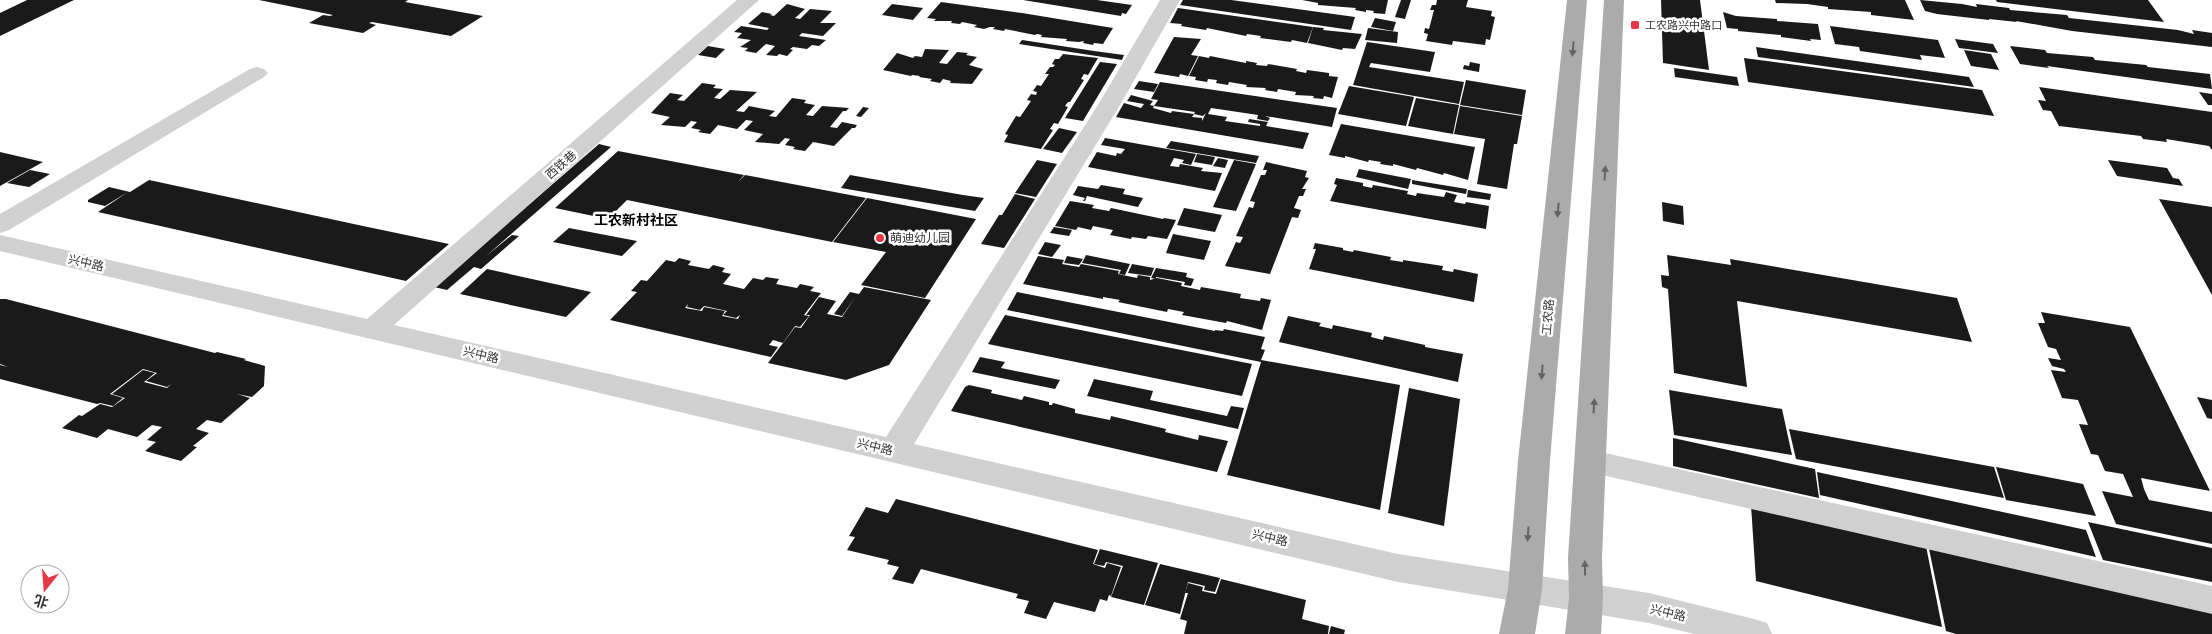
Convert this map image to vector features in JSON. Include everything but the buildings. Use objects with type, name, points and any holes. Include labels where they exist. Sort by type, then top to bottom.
[{"type":"main road","name":"工农路","points":[[1517,634],[1525,589],[1534,461],[1577,0]]},
{"type":"main road","points":[[1583,634],[1586,598],[1584,558],[1591,462],[1614,0]]},
{"type":"street","name":"西铁巷","points":[[373,329],[749,0]]},
{"type":"street","points":[[894,451],[1109,105],[1170,0]]},
{"type":"street","points":[[0,225],[257,73]]},
{"type":"street","name":"兴中路","points":[[0,243],[1398,568],[1649,608],[1754,634]]},
{"type":"street","points":[[1591,462],[2212,600]]},
{"type":"place","name":"工农路兴中路口","points":[[1635,25]]},
{"type":"place","name":"萌迪幼儿园","points":[[880,238]]},
{"type":"district","name":"工农新村社区","points":[[636,220]]}]
